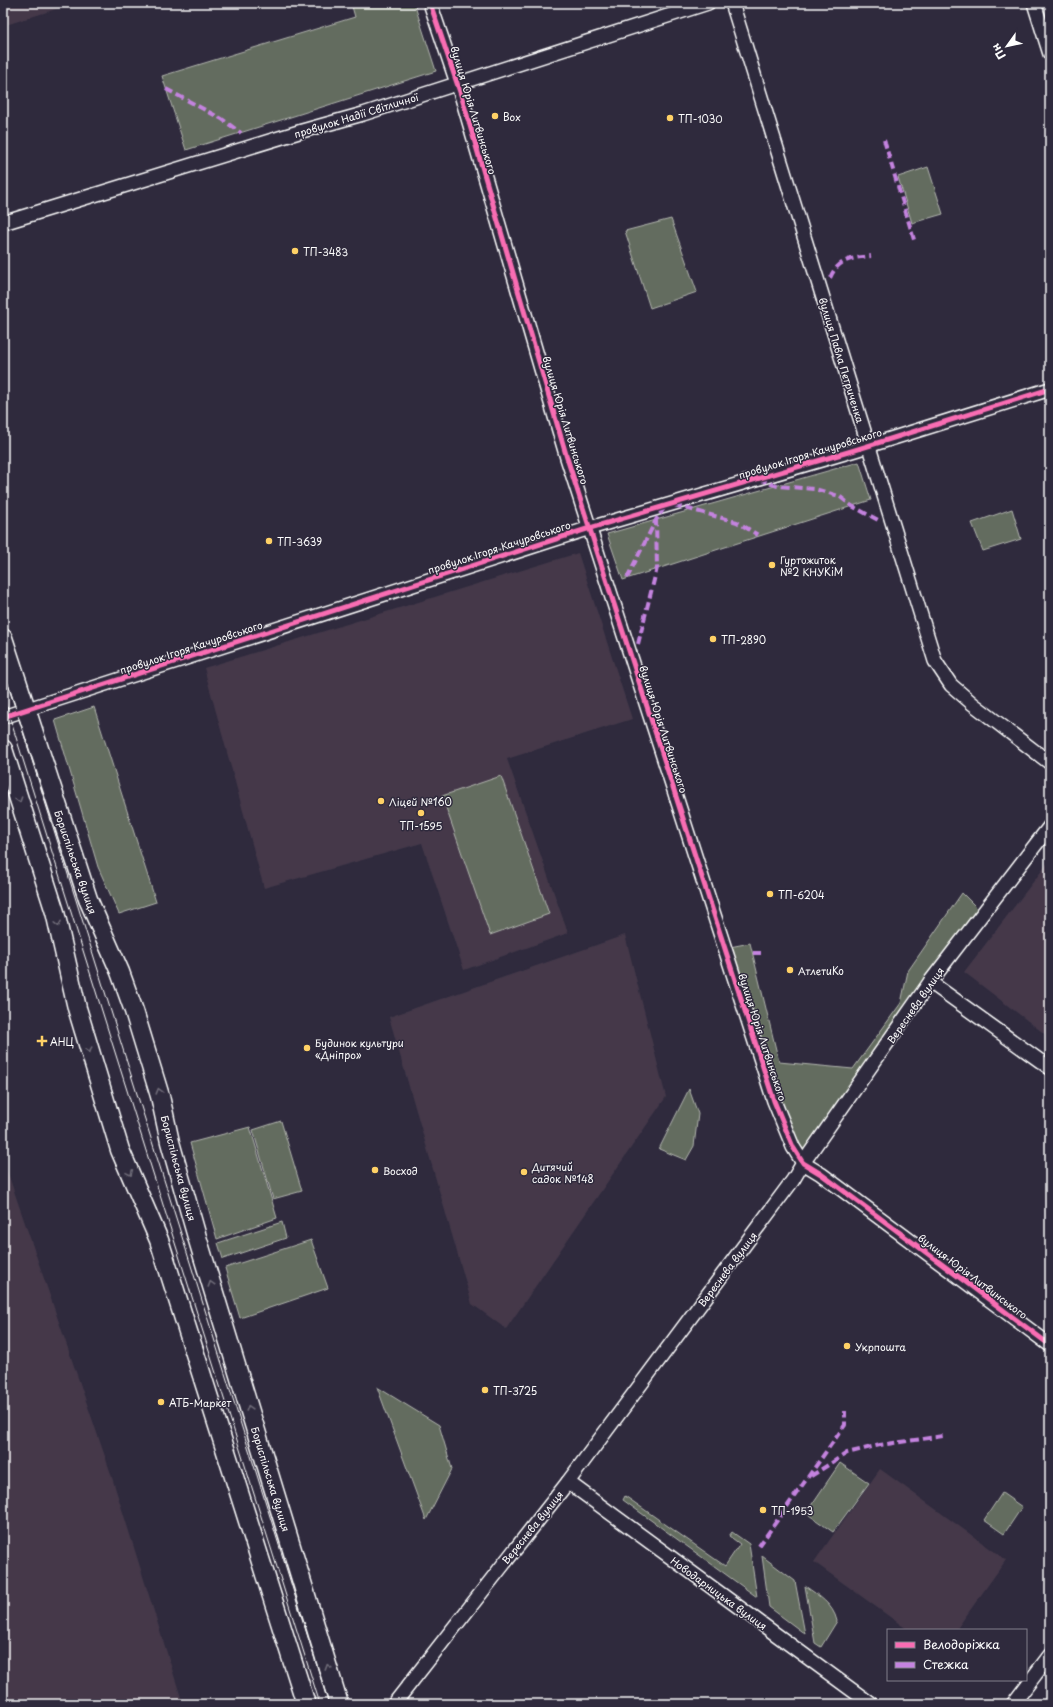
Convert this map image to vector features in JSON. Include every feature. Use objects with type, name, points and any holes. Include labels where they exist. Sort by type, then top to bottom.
[{"type":"main road","name":"Бориспільська вулиця","points":[[3,638],[25,710],[88,899],[134,1011],[160,1096],[170,1142],[197,1237],[339,1704]]},
{"type":"main road","points":[[3,750],[55,912],[77,1008],[120,1150],[159,1240],[306,1704]]},
{"type":"street","name":"вулиця Юрія Литвинського","points":[[430,3],[458,84],[567,458],[774,1101],[793,1147],[803,1163],[821,1174],[1050,1345]]},
{"type":"street","name":"провулок Надії Світличної","points":[[3,223],[363,114],[708,3]]},
{"type":"street","name":"вулиця Павла Петриченка","points":[[732,3],[935,661],[951,685],[973,704],[1050,763]]},
{"type":"street","points":[[1034,3],[1050,54]]},
{"type":"street","name":"провулок Ігоря Качуровського","points":[[3,717],[590,528],[868,446],[1050,389]]},
{"type":"street","name":"Вереснева вулиця","points":[[394,1704],[568,1482],[794,1180],[803,1163],[930,982],[1050,826]]},
{"type":"street","points":[[930,982],[1050,1068]]},
{"type":"street","name":"Новодарницька вулиця","points":[[568,1482],[871,1704]]},
{"type":"street","points":[[1013,1704],[1050,1655]]},
{"type":"shaded area","points":[[3,3],[75,3],[3,26]]},
{"type":"shaded area","name":"Ліцей №160","points":[[578,553],[632,719],[507,759],[568,933],[464,970],[422,843],[264,888],[204,668]]},
{"type":"shaded area","points":[[1050,860],[1050,1038],[964,972]]},
{"type":"shaded area","name":"Дитячий садок №148","points":[[625,935],[666,1097],[506,1329],[472,1304],[389,1017]]},
{"type":"shaded area","points":[[3,1159],[110,1471],[183,1704],[3,1704]]},
{"type":"shaded area","points":[[880,1469],[1006,1560],[957,1629],[907,1629],[814,1562]]},
{"type":"green space","points":[[351,3],[414,3],[436,71],[186,150],[162,76],[355,17]]},
{"type":"green space","points":[[928,167],[943,214],[912,223],[898,177]]},
{"type":"green space","points":[[671,219],[697,292],[650,308],[625,231]]},
{"type":"green space","points":[[859,462],[871,500],[623,580],[607,534]]},
{"type":"green space","points":[[1012,509],[1021,539],[983,551],[972,523]]},
{"type":"green space","points":[[94,707],[156,902],[119,914],[98,867],[55,720]]},
{"type":"green space","points":[[501,776],[549,914],[490,935],[442,796]]},
{"type":"green space","points":[[962,893],[982,913],[803,1163],[725,948],[750,943],[779,1062],[853,1069],[901,1003],[908,971]]},
{"type":"green space","points":[[689,1089],[698,1114],[694,1146],[686,1160],[659,1149]]},
{"type":"green space","points":[[281,1121],[302,1191],[273,1199],[253,1130]]},
{"type":"green space","points":[[250,1127],[277,1218],[217,1239],[190,1143]]},
{"type":"green space","points":[[282,1222],[286,1238],[223,1259],[218,1243]]},
{"type":"green space","points":[[311,1240],[328,1288],[240,1318],[225,1268]]},
{"type":"green space","points":[[377,1387],[439,1425],[452,1469],[426,1520]]},
{"type":"green space","points":[[840,1463],[869,1483],[833,1532],[806,1513]]},
{"type":"green space","points":[[1002,1493],[1022,1507],[1004,1534],[984,1520]]},
{"type":"green space","points":[[625,1496],[725,1566],[740,1544],[729,1536],[732,1532],[749,1544],[757,1597],[623,1500]]},
{"type":"green space","points":[[762,1556],[795,1581],[805,1634],[769,1607]]},
{"type":"green space","points":[[805,1586],[829,1605],[837,1621],[821,1647],[815,1643]]},
{"type":"tram line","points":[[3,668],[329,1704]]},
{"type":"tram line","points":[[3,696],[320,1704]]},
{"type":"marked path","points":[[166,89],[222,119],[241,133]]},
{"type":"marked path","points":[[884,140],[915,243]]},
{"type":"marked path","points":[[830,278],[841,263],[852,259],[871,256]]},
{"type":"marked path","points":[[759,479],[777,486],[815,489],[839,496],[852,506],[878,520]]},
{"type":"marked path","points":[[627,578],[656,520],[666,505]]},
{"type":"marked path","points":[[674,505],[737,522],[758,535]]},
{"type":"marked path","points":[[638,644],[657,568],[656,520]]},
{"type":"marked path","points":[[753,953],[762,953]]},
{"type":"marked path","points":[[759,1546],[845,1425],[845,1411]]},
{"type":"marked path","points":[[811,1476],[847,1453],[880,1445],[943,1436]]},
{"type":"cycle path","points":[[430,3],[462,98],[567,458],[774,1101],[793,1147],[803,1163],[821,1174],[1050,1345]]},
{"type":"cycle path","points":[[3,717],[590,528],[855,450],[1050,389]]},
{"type":"place","name":"Box","points":[[495,116]]},
{"type":"place","name":"ТП-1030","points":[[670,118]]},
{"type":"place","name":"ТП-3483","points":[[295,251]]},
{"type":"place","name":"ТП-3639","points":[[269,541]]},
{"type":"place","name":"Гуртожиток №2 КНУКіМ","points":[[772,565]]},
{"type":"place","name":"ТП-2890","points":[[713,639]]},
{"type":"place","name":"Ліцей №160","points":[[381,801]]},
{"type":"place","name":"ТП-1595","points":[[421,813]]},
{"type":"place","name":"ТП-6204","points":[[770,894]]},
{"type":"place","name":"АтлетиКо","points":[[790,970]]},
{"type":"place","name":"АНЦ","points":[[42,1041]]},
{"type":"place","name":"Будинок культури «Дніпро»","points":[[307,1048]]},
{"type":"place","name":"Восход","points":[[375,1170]]},
{"type":"place","name":"Дитячий садок №148","points":[[524,1172]]},
{"type":"place","name":"Укрпошта","points":[[847,1346]]},
{"type":"place","name":"ТП-3725","points":[[485,1390]]},
{"type":"place","name":"АТБ-Маркет","points":[[161,1402]]},
{"type":"place","name":"ТП-1953","points":[[763,1510]]}]
